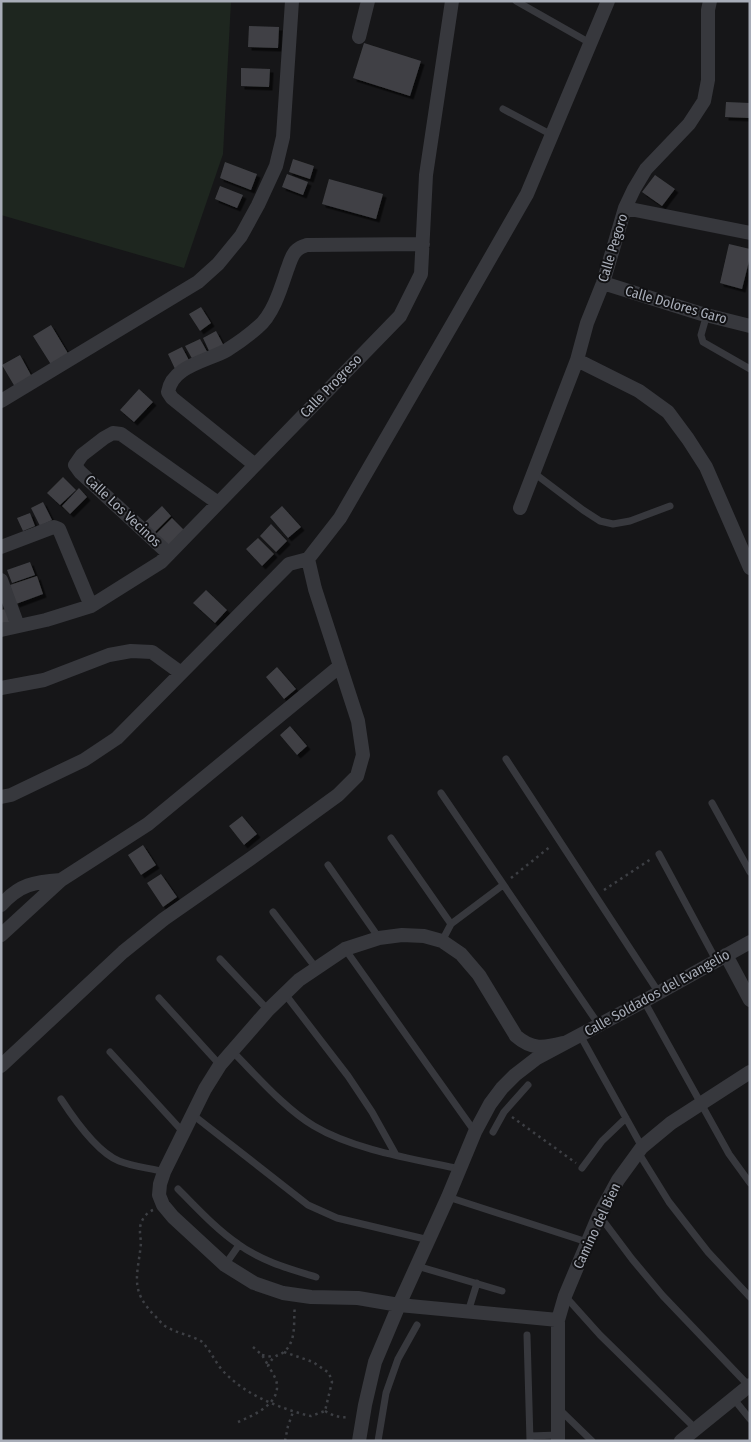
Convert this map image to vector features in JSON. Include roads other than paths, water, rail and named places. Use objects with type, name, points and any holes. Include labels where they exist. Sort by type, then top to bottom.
[{"type":"street","points":[[1,401],[198,282],[218,264],[241,236],[276,166],[283,137],[292,1]]},
{"type":"street","points":[[359,37],[368,1]]},
{"type":"street","name":"Calle Progreso","points":[[1,630],[46,620],[91,606],[162,562],[400,316],[421,274],[426,174],[452,1]]},
{"type":"street","points":[[1,797],[12,795],[84,760],[117,738],[289,564],[308,559],[340,518],[527,194],[608,1]]},
{"type":"street","name":"Calle Pegoro","points":[[520,508],[577,360],[587,323],[603,283],[625,208],[646,169],[689,124],[704,101],[708,80],[708,10],[710,1]]},
{"type":"street","points":[[625,208],[750,233]]},
{"type":"street","points":[[255,465],[172,398],[168,392],[169,384],[188,368],[226,350],[261,325],[274,305],[292,257],[297,249],[307,245],[423,244]]},
{"type":"street","name":"Calle Dolores Garo","points":[[603,283],[702,314],[750,326]]},
{"type":"street","points":[[577,360],[638,392],[668,412],[706,467],[750,568]]},
{"type":"street","name":"Calle Los Vecinos","points":[[169,554],[80,472],[75,465],[82,456],[104,438],[113,433],[121,434],[218,503]]},
{"type":"street","points":[[1,547],[51,528],[59,529],[91,606]]},
{"type":"street","points":[[1,1066],[164,918],[338,795],[357,776],[363,755],[358,721],[315,589],[308,559]]},
{"type":"street","points":[[1,580],[18,626]]},
{"type":"street","points":[[1,688],[44,680],[109,655],[131,651],[152,652],[181,673]]},
{"type":"street","points":[[1,935],[61,880],[148,824],[340,666]]},
{"type":"street","points":[[1,905],[20,888],[38,882],[61,880]]},
{"type":"street","points":[[558,1320],[399,1305],[358,1298],[311,1297],[283,1293],[254,1284],[225,1265],[173,1217],[163,1205],[158,1195],[164,1172],[205,1089],[220,1065],[268,1010],[299,980],[345,950],[379,938],[402,935],[424,936],[442,941],[462,954],[479,975],[516,1036],[525,1044],[535,1047],[547,1047],[563,1043]]},
{"type":"street","name":"Calle Soldados del Evangelio","points":[[563,1043],[644,1001],[750,942]]},
{"type":"street","points":[[721,958],[750,1000]]},
{"type":"street","points":[[359,1441],[375,1362],[475,1132],[490,1104],[514,1075],[537,1058],[563,1043]]},
{"type":"street","name":"Camino del Bien","points":[[558,1438],[558,1320],[565,1296],[599,1216],[618,1180],[640,1150],[671,1123],[750,1072]]},
{"type":"street","points":[[681,1441],[749,1385]]},
{"type":"lane","points":[[516,1],[590,43]]},
{"type":"lane","points":[[503,109],[552,135]]},
{"type":"lane","points":[[702,314],[705,321],[701,335],[703,342],[750,369]]},
{"type":"lane","points":[[534,473],[600,521],[613,524],[630,521],[670,506]]},
{"type":"lane","points":[[506,759],[659,992]]},
{"type":"lane","points":[[441,793],[599,1025]]},
{"type":"lane","points":[[712,803],[750,872]]},
{"type":"lane","points":[[391,838],[452,924]]},
{"type":"lane","points":[[659,854],[721,958]]},
{"type":"lane","points":[[328,865],[379,938]]},
{"type":"lane","points":[[442,941],[452,924],[503,885]]},
{"type":"lane","points":[[273,912],[316,968]]},
{"type":"lane","points":[[345,950],[475,1132]]},
{"type":"lane","points":[[220,959],[268,1010]]},
{"type":"lane","points":[[285,994],[348,1076],[372,1112],[396,1156]]},
{"type":"lane","points":[[159,998],[220,1065]]},
{"type":"lane","points":[[644,1001],[729,1154],[750,1183]]},
{"type":"lane","points":[[580,1035],[626,1118],[640,1150],[675,1210],[708,1252],[750,1297]]},
{"type":"lane","points":[[232,1051],[286,1104],[314,1126],[345,1141],[396,1156],[460,1169]]},
{"type":"lane","points":[[110,1052],[184,1133]]},
{"type":"lane","points":[[493,1132],[504,1112],[528,1085]]},
{"type":"lane","points":[[61,1099],[72,1116],[103,1150],[118,1160],[164,1172]]},
{"type":"lane","points":[[490,1104],[504,1112]]},
{"type":"lane","points":[[192,1115],[308,1205],[337,1218],[429,1240]]},
{"type":"lane","points":[[582,1168],[602,1141],[626,1118]]},
{"type":"lane","points":[[178,1189],[239,1245],[268,1261],[316,1277]]},
{"type":"lane","points":[[448,1197],[588,1242]]},
{"type":"lane","points":[[599,1216],[663,1296],[749,1385]]},
{"type":"lane","points":[[225,1265],[239,1245]]},
{"type":"lane","points":[[417,1266],[502,1291]]},
{"type":"lane","points":[[468,1312],[477,1283]]},
{"type":"lane","points":[[565,1296],[600,1335],[696,1429]]},
{"type":"lane","points":[[378,1441],[386,1393],[398,1360],[417,1325]]},
{"type":"lane","points":[[527,1335],[530,1438],[558,1438]]},
{"type":"lane","points":[[733,1398],[750,1419]]},
{"type":"lane","points":[[558,1409],[592,1441]]}]
